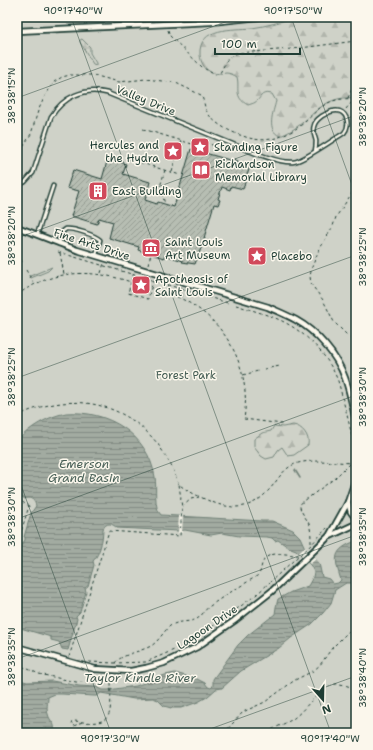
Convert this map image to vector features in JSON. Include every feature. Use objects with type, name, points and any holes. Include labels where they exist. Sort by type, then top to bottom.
[{"type":"street","points":[[17,31],[211,22],[259,17]]},
{"type":"street","name":"Fine Arts Drive","points":[[17,227],[59,244],[268,307],[296,320],[317,337],[333,356],[345,377],[356,422]]},
{"type":"street","points":[[328,537],[348,502],[354,477]]},
{"type":"street","points":[[348,502],[351,512],[356,519]]},
{"type":"street","name":"Lagoon Drive","points":[[17,647],[95,669],[131,671],[155,666],[172,660],[189,651],[264,599],[328,537],[356,524]]},
{"type":"lane","name":"Valley Drive","points":[[17,186],[25,182],[34,173],[54,111],[67,99],[84,92],[107,93],[257,154],[280,161],[291,162],[302,159],[344,133],[348,120],[344,114]]},
{"type":"lane","points":[[315,151],[316,143],[313,128],[317,119],[332,111],[344,114]]},
{"type":"lane","points":[[37,236],[53,186]]},
{"type":"lane","points":[[59,244],[62,232],[66,229],[95,236],[100,240],[96,255]]},
{"type":"path","points":[[168,28],[170,36],[202,68],[215,75],[220,73],[228,58],[237,53],[292,49],[356,41]]},
{"type":"path","points":[[17,157],[29,138],[39,108],[49,89],[54,82],[65,76],[93,75],[119,82],[146,79],[176,83],[201,95],[207,112],[223,127],[243,137],[255,140],[270,140],[282,136],[299,127],[326,104],[348,99],[356,100]]},
{"type":"path","points":[[348,99],[356,80]]},
{"type":"path","points":[[344,114],[348,106],[356,100]]},
{"type":"path","points":[[143,129],[192,144],[200,140],[227,151],[230,143]]},
{"type":"path","points":[[172,172],[182,141]]},
{"type":"path","points":[[129,159],[180,175]]},
{"type":"path","points":[[165,170],[160,187],[165,204]]},
{"type":"path","points":[[356,187],[336,217],[333,226],[318,252],[310,276],[311,284],[323,300],[334,322],[352,340],[356,347]]},
{"type":"path","points":[[64,274],[59,252],[228,303]]},
{"type":"path","points":[[18,254],[23,264]]},
{"type":"path","points":[[148,264],[151,254]]},
{"type":"path","points":[[101,274],[105,262]]},
{"type":"path","points":[[26,270],[34,285]]},
{"type":"path","points":[[17,295],[34,285],[64,274],[101,274],[131,282]]},
{"type":"path","points":[[133,274],[128,292],[148,299],[154,280]]},
{"type":"path","points":[[181,298],[184,286]]},
{"type":"path","points":[[151,288],[181,298],[202,311],[217,326],[231,345],[243,375],[246,401],[244,419],[282,424]]},
{"type":"path","points":[[236,305],[271,316],[286,323],[305,336],[322,354],[340,387],[354,444],[354,477]]},
{"type":"path","points":[[264,370],[280,366]]},
{"type":"path","points":[[243,375],[258,371]]},
{"type":"path","points":[[17,416],[40,406],[61,402],[93,404],[121,413],[146,430],[156,442],[166,457],[179,484],[182,508],[180,536],[109,531],[69,657],[74,658]]},
{"type":"path","points":[[179,484],[220,505],[241,507],[252,504],[261,499],[284,470],[295,464],[308,462],[356,463]]},
{"type":"path","points":[[311,544],[310,529],[307,520],[300,510],[300,504],[335,478],[350,463]]},
{"type":"path","points":[[182,508],[191,499],[200,496]]},
{"type":"path","points":[[17,499],[29,506],[17,545]]},
{"type":"path","points":[[86,661],[115,663],[146,662],[181,647],[201,635],[256,595],[307,549],[328,526]]},
{"type":"path","points":[[115,663],[121,658],[155,643],[166,630],[174,624],[199,618],[210,605],[257,576],[261,570],[262,563],[266,558],[273,555],[300,555]]},
{"type":"path","points":[[224,733],[243,712],[265,702],[295,680],[313,672],[336,643],[356,624]]},
{"type":"path","points":[[17,664],[39,674],[76,682],[93,683],[111,681]]},
{"type":"path","points":[[82,722],[98,723],[107,718],[110,710],[111,677]]},
{"type":"path","points":[[267,733],[276,726],[286,723],[297,716],[319,693],[330,686],[339,684],[356,689]]},
{"type":"green space","name":"Forest Park","points":[[17,17],[356,17],[356,733],[17,733]]},
{"type":"green space","points":[[294,17],[356,17],[356,98],[343,98],[323,105],[300,125],[280,136],[273,130],[272,125],[272,116],[276,101],[272,94],[263,94],[257,101],[248,105],[243,102],[240,99],[238,92],[237,77],[227,73],[213,73],[207,69],[202,62],[200,55],[201,46],[205,39],[218,31],[263,26]]},
{"type":"green space","points":[[82,39],[90,47],[90,53],[96,65],[93,64],[80,42]]},
{"type":"green space","points":[[52,267],[48,271],[31,278],[30,276]]},
{"type":"green space","points":[[293,425],[302,429],[308,438],[308,445],[294,455],[288,456],[282,447],[278,450],[274,457],[266,459],[261,456],[254,447],[254,439],[262,433],[271,431],[274,426],[283,427]]},
{"type":"water","name":"Emerson Grand Basin","points":[[66,413],[82,413],[97,416],[124,428],[135,437],[144,448],[151,462],[156,481],[157,507],[161,515],[272,521],[293,530],[300,537],[305,548],[319,563],[322,577],[329,579],[333,584],[338,583],[341,580],[336,560],[339,551],[348,544],[356,541],[356,583],[346,583],[335,590],[331,603],[312,624],[279,648],[241,671],[222,688],[216,689],[207,697],[198,702],[181,708],[171,708],[164,706],[158,700],[153,698],[134,699],[101,693],[97,696],[55,694],[48,697],[47,708],[49,717],[54,724],[54,733],[17,733],[17,679],[27,682],[52,681],[108,690],[136,686],[165,675],[175,673],[197,679],[211,688],[213,686],[213,679],[238,645],[248,635],[275,614],[278,599],[291,592],[308,586],[314,572],[311,566],[296,550],[288,547],[278,540],[275,541],[272,538],[239,536],[222,533],[211,535],[185,530],[178,531],[117,528],[111,524],[107,524],[103,529],[101,546],[98,554],[93,561],[94,565],[88,586],[85,588],[86,592],[80,612],[76,616],[77,619],[68,650],[62,649],[59,642],[51,640],[51,637],[17,627],[16,581],[18,557],[25,540],[24,537],[31,513],[36,506],[35,502],[29,498],[25,499],[17,494],[17,441],[40,423],[52,417]]},
{"type":"pier","points":[[179,515],[183,515],[182,533],[178,533]]},
{"type":"pier","points":[[305,547],[316,559],[310,564],[299,553]]},
{"type":"building","points":[[191,149],[233,161],[234,159],[250,166],[243,189],[231,186],[230,190],[222,187],[218,199],[220,200],[218,205],[214,204],[205,238],[195,264],[182,262],[183,261],[165,255],[164,258],[138,250],[139,247],[109,238],[113,222],[99,218],[97,224],[71,216],[79,191],[67,188],[73,170],[102,179],[108,158],[126,164],[123,174],[150,182],[145,200],[174,207]]},
{"type":"waterway","points":[[295,470],[300,478]]},
{"type":"place","name":"Standing Figure","points":[[200,147]]},
{"type":"place","name":"Hercules and the Hydra","points":[[173,151]]},
{"type":"place","name":"Richardson Memorial Library","points":[[201,170]]},
{"type":"place","name":"East Building","points":[[98,191]]},
{"type":"place","name":"Saint Louis Art Museum","points":[[151,248]]},
{"type":"place","name":"Placebo","points":[[257,256]]},
{"type":"place","name":"Apotheosis of Saint Louis","points":[[141,285]]},
{"type":"water label","name":"Taylor Kindle River","points":[[140,678]]}]
